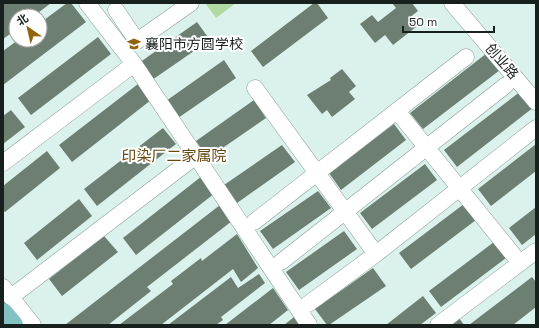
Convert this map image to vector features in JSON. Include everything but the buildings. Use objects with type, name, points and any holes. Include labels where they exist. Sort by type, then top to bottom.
[{"type":"main road","points":[[6,299],[13,325]]},
{"type":"street","points":[[87,3],[134,64],[309,325]]},
{"type":"street","points":[[100,21],[121,7],[137,41],[191,3]]},
{"type":"street","name":"创业路","points":[[453,3],[536,102]]},
{"type":"street","points":[[254,222],[466,57]]},
{"type":"street","points":[[3,163],[134,64]]},
{"type":"street","points":[[281,262],[506,84]]},
{"type":"street","points":[[255,88],[376,254]]},
{"type":"street","points":[[397,111],[425,148],[460,188],[515,257]]},
{"type":"street","points":[[308,304],[376,254],[536,128]]},
{"type":"street","points":[[32,325],[6,299],[196,156]]},
{"type":"street","points":[[438,325],[536,251]]},
{"type":"green space","points":[[205,3],[236,3],[216,18]]},
{"type":"place","name":"襄阳市方圆学校","points":[[134,44]]},
{"type":"district","name":"印染厂二家属院","points":[[174,156]]}]
